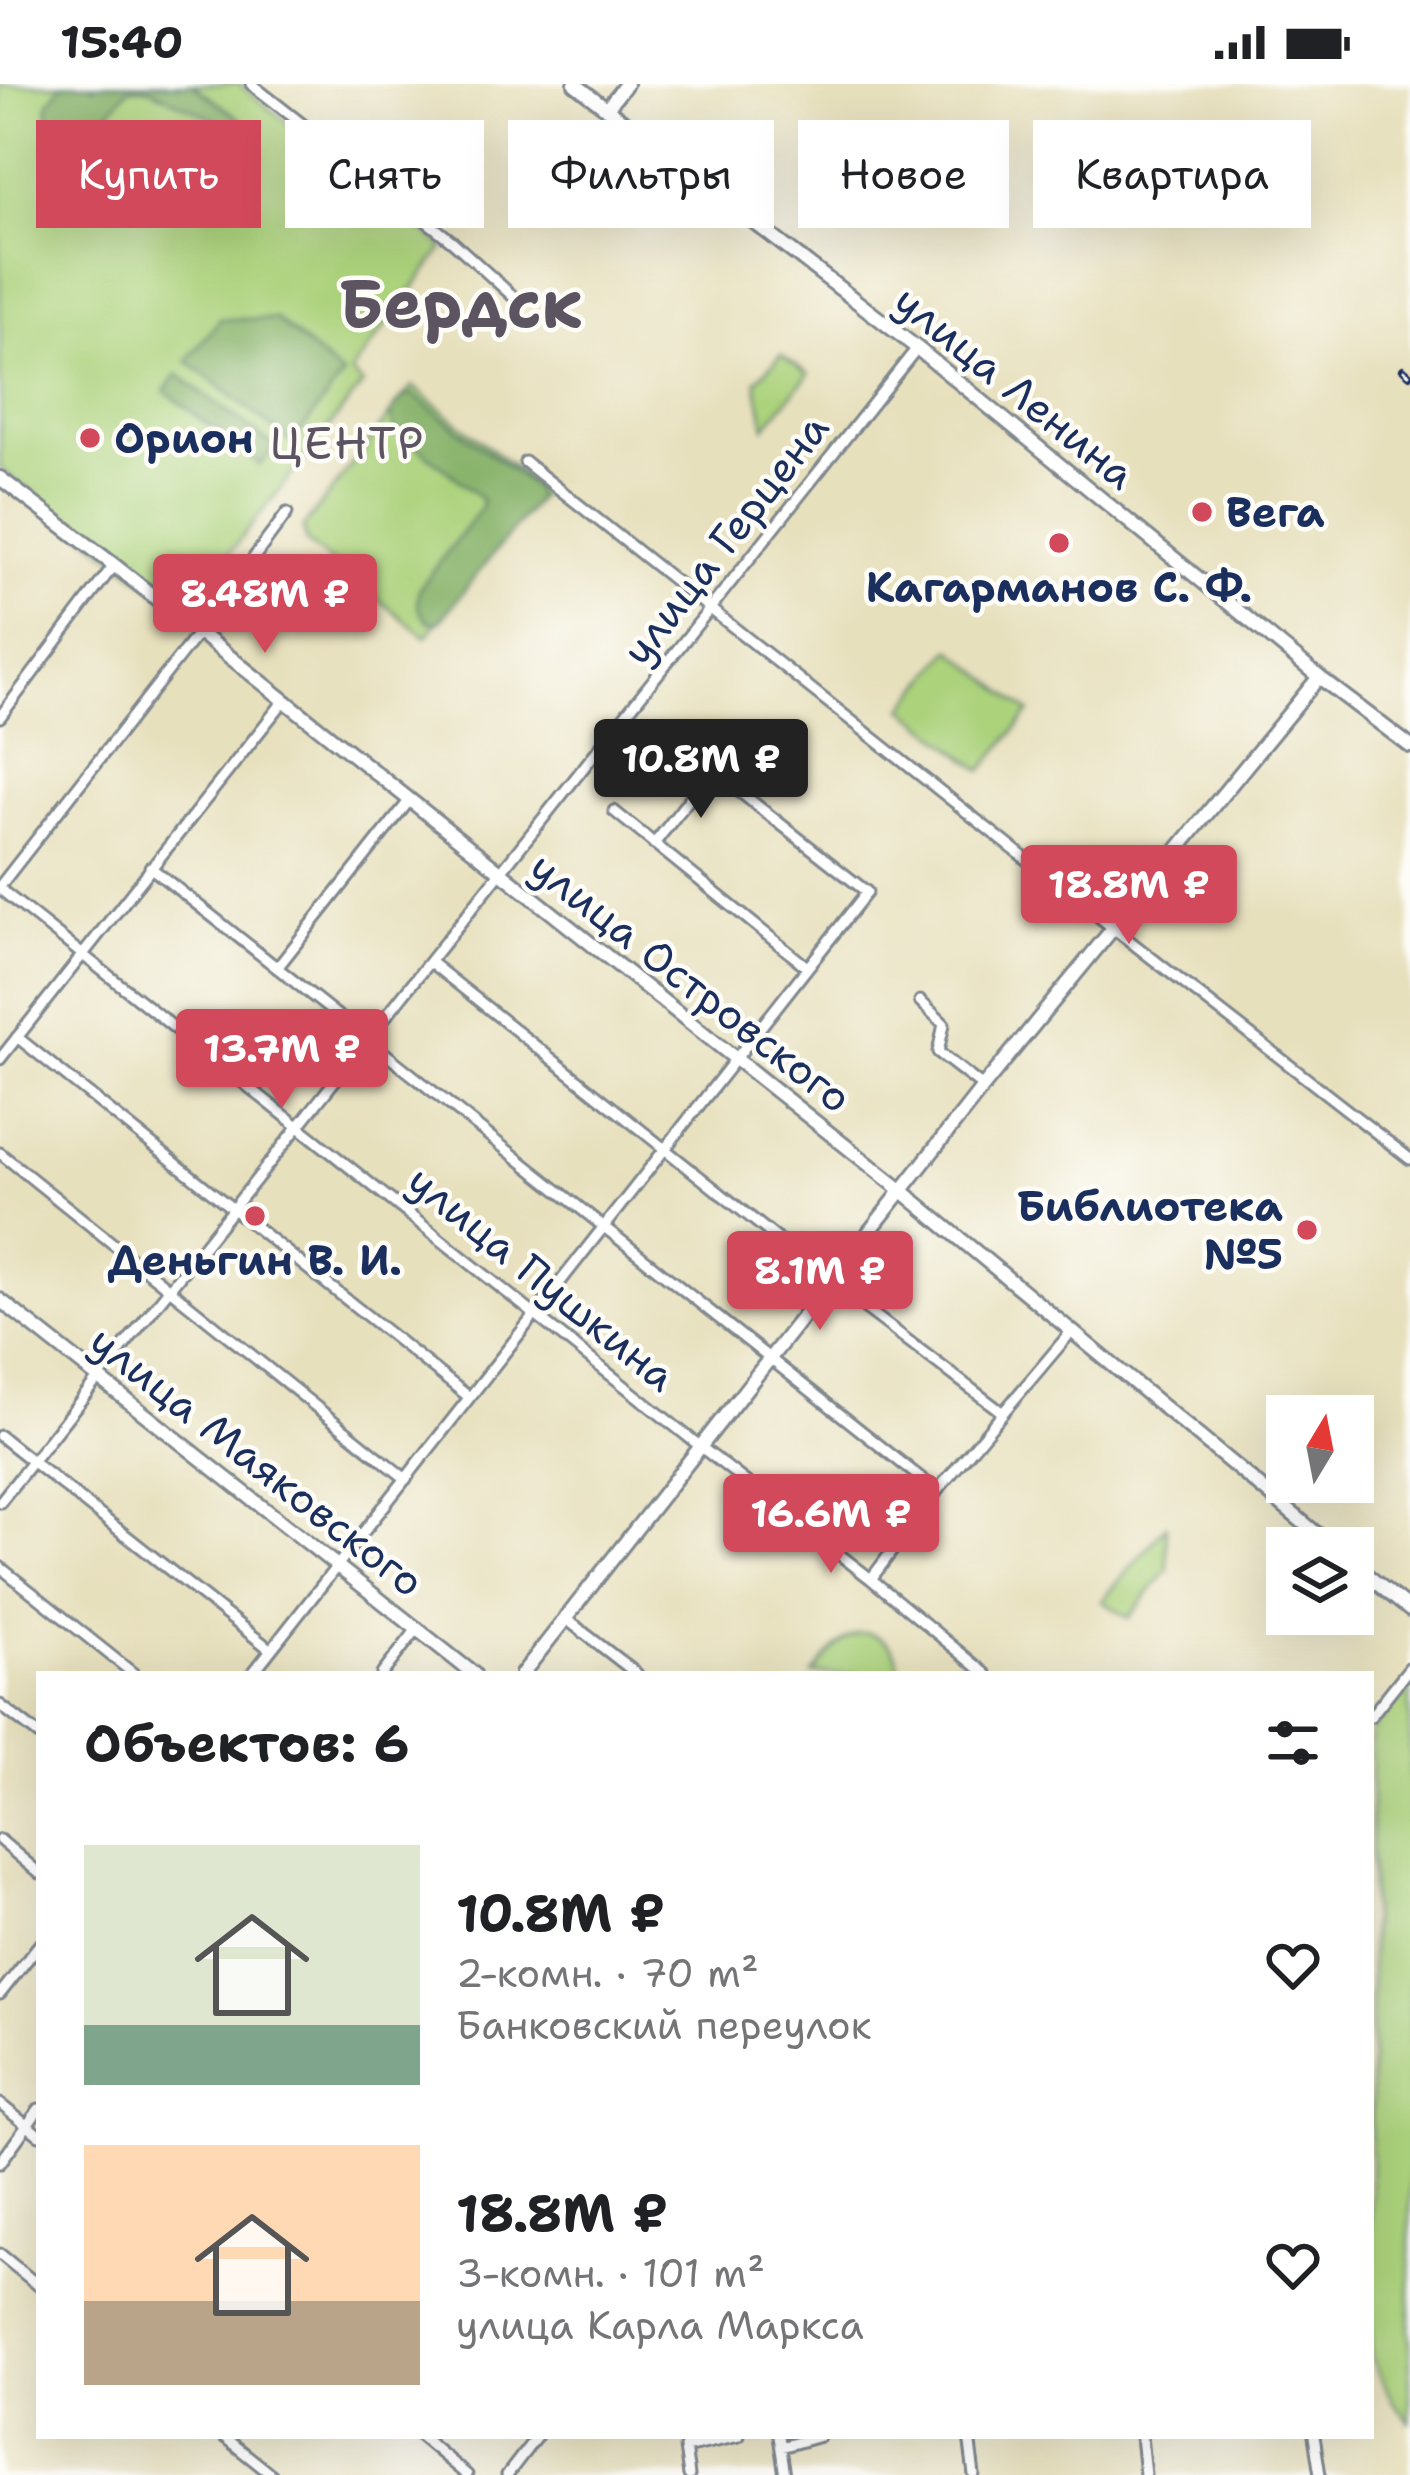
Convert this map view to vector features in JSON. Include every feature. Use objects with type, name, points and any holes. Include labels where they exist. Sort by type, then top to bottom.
[{"type":"street","points":[[250,84],[453,242],[517,300]]},
{"type":"street","name":"улица Ленина","points":[[575,84],[917,349],[1410,746]]},
{"type":"street","points":[[607,108],[626,84]]},
{"type":"street","name":"улица Герцена","points":[[0,1502],[917,349]]},
{"type":"street","points":[[525,462],[1410,1159]]},
{"type":"street","name":"улица Островского","points":[[0,478],[901,1190],[1308,1527]]},
{"type":"street","points":[[0,888],[286,514]]},
{"type":"street","points":[[0,717],[114,565]]},
{"type":"street","points":[[524,1671],[983,1087],[1319,677]]},
{"type":"street","points":[[0,1059],[283,702]]},
{"type":"street","points":[[254,1671],[867,892],[712,770],[654,844]]},
{"type":"street","points":[[277,968],[409,801]]},
{"type":"street","points":[[614,811],[807,967]]},
{"type":"street","points":[[150,867],[937,1491]]},
{"type":"street","name":"улица Пушкина","points":[[0,888],[982,1671]]},
{"type":"street","points":[[430,962],[1003,1413]]},
{"type":"street","points":[[920,1001],[944,1024],[938,1052],[983,1087]]},
{"type":"street","points":[[17,1037],[470,1397]]},
{"type":"street","points":[[0,1153],[406,1479]]},
{"type":"street","name":"улица Маяковского","points":[[0,1300],[470,1671]]},
{"type":"street","points":[[872,1579],[937,1491],[1071,1332]]},
{"type":"street","points":[[0,1436],[271,1650]]},
{"type":"street","points":[[0,1567],[130,1671]]},
{"type":"street","points":[[1374,1581],[1410,1610]]},
{"type":"street","points":[[565,1618],[634,1671]]},
{"type":"street","points":[[384,1671],[418,1629]]},
{"type":"street","points":[[1374,1712],[1410,1667]]},
{"type":"street","points":[[0,1705],[36,1734]]},
{"type":"street","points":[[0,1840],[36,1870]]},
{"type":"street","points":[[0,1994],[36,1949]]},
{"type":"street","points":[[0,1971],[11,1980]]},
{"type":"street","points":[[0,2104],[36,2133]]},
{"type":"street","points":[[0,2163],[36,2113]]},
{"type":"street","points":[[0,2254],[36,2284]]},
{"type":"street","points":[[227,2439],[272,2475]]},
{"type":"street","points":[[424,2439],[467,2475]]},
{"type":"street","points":[[507,2475],[535,2439]]},
{"type":"street","points":[[689,2475],[685,2448],[726,2439]]},
{"type":"street","points":[[969,2439],[974,2475]]},
{"type":"street","points":[[1142,2439],[1145,2475]]},
{"type":"street","points":[[1314,2439],[1320,2475]]},
{"type":"street","points":[[780,2441],[784,2475]]},
{"type":"green space","points":[[0,84],[239,84],[285,121],[285,228],[420,228],[444,247],[351,373],[363,384],[183,612],[0,468]]},
{"type":"green space","points":[[62,84],[192,84],[242,120],[216,120],[147,88],[129,88],[102,120],[48,120],[48,104]]},
{"type":"green space","points":[[220,319],[276,319],[343,376],[292,443],[187,361]]},
{"type":"green space","points":[[781,355],[809,374],[765,427],[756,381]]},
{"type":"green space","points":[[177,374],[275,447],[260,465],[165,391]]},
{"type":"green space","points":[[412,386],[544,491],[426,637],[307,543],[303,528]]},
{"type":"green space","points":[[413,395],[534,487],[537,499],[439,622],[429,622],[420,611],[419,589],[482,501],[393,427],[391,412],[404,396]]},
{"type":"green space","points":[[951,649],[1030,712],[982,771],[904,708]]},
{"type":"green space","points":[[1166,1526],[1168,1569],[1129,1618],[1102,1601]]},
{"type":"green space","points":[[858,1635],[881,1638],[891,1647],[899,1671],[815,1671],[842,1642]]},
{"type":"green space","points":[[1410,1682],[1410,2422],[1393,2402],[1374,2362],[1374,1727]]},
{"type":"railway","points":[[1403,369],[1410,375]]},
{"type":"place","name":"Орион","points":[[90,438]]},
{"type":"place","name":"Вега","points":[[1202,512]]},
{"type":"place","name":"Кагарманов С. Ф.","points":[[1059,543]]},
{"type":"place","name":"Деньгин В. И.","points":[[255,1216]]},
{"type":"place","name":"Библиотека №5","points":[[1307,1230]]},
{"type":"district","name":"Бердск","points":[[461,304]]},
{"type":"district","name":"ЦЕНТР","points":[[348,443]]}]
